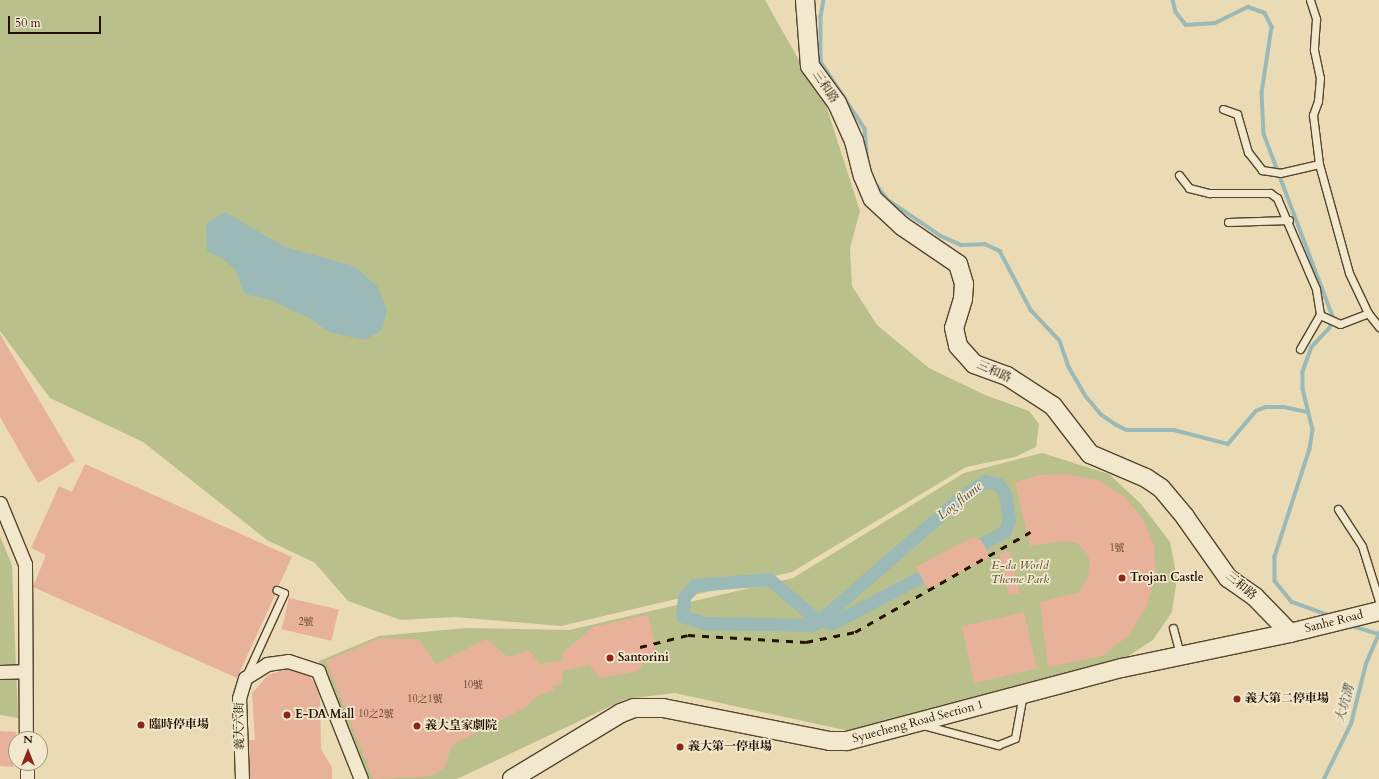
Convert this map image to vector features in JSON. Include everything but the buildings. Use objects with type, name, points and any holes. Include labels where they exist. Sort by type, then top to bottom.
[{"type":"main road","name":"三和路","points":[[805,0],[810,66],[837,103],[854,141],[863,176],[873,199],[902,226],[958,264],[964,284],[963,299],[954,328],[958,346],[974,364],[1007,376],[1054,406],[1090,454],[1146,478],[1161,488],[1185,517],[1228,578],[1255,597],[1290,633]]},
{"type":"main road","name":"Sanhe Road","points":[[1290,633],[1379,611]]},
{"type":"main road","name":"Syuecheng Road Section 1","points":[[512,779],[621,713],[634,708],[663,708],[830,741],[847,741],[915,720],[1122,668],[1290,633]]},
{"type":"street","points":[[0,503],[25,564],[24,671],[26,731]]},
{"type":"street","points":[[245,678],[267,664],[288,660],[318,671],[361,779]]},
{"type":"street","points":[[0,672],[24,671]]},
{"type":"street","name":"義大六街","points":[[242,779],[239,698],[245,678]]},
{"type":"lane","points":[[1310,0],[1316,19],[1314,50],[1320,78],[1319,96],[1313,114],[1319,164],[1349,274],[1368,313],[1379,327]]},
{"type":"lane","points":[[1223,108],[1237,114],[1248,152],[1262,170],[1280,172],[1319,164]]},
{"type":"lane","points":[[1179,175],[1189,188],[1209,193],[1270,193],[1278,198],[1289,220],[1316,289],[1322,316],[1300,349]]},
{"type":"lane","points":[[1228,222],[1289,220]]},
{"type":"lane","points":[[1322,316],[1340,324],[1368,313]]},
{"type":"lane","points":[[1338,509],[1362,546],[1379,602]]},
{"type":"lane","points":[[245,678],[284,593],[277,590]]},
{"type":"lane","points":[[1173,628],[1180,655]]},
{"type":"lane","points":[[915,720],[998,745],[1015,738],[1023,694]]},
{"type":"green space","points":[[0,0],[765,0],[805,71],[823,96],[860,211],[850,248],[852,286],[877,325],[929,368],[985,395],[1029,411],[1039,424],[1036,447],[1015,457],[966,467],[792,572],[561,626],[455,617],[401,620],[348,601],[315,563],[267,540],[143,442],[50,398],[0,331]]},
{"type":"green space","name":"E-da World Theme Park","points":[[1042,453],[1109,474],[1141,504],[1170,542],[1177,578],[1172,612],[1153,640],[1125,658],[849,731],[675,693],[626,699],[457,779],[369,779],[319,661],[379,636],[466,628],[569,630],[793,578],[964,473]]},
{"type":"green space","points":[[0,536],[12,565],[18,718],[0,715]]},
{"type":"water","points":[[225,212],[285,247],[354,266],[377,286],[387,309],[382,330],[365,340],[329,332],[311,319],[271,300],[245,294],[235,269],[221,258],[207,251],[206,224]]},
{"type":"waterway","points":[[824,0],[821,17],[821,62],[865,129],[868,163]]},
{"type":"waterway","points":[[1173,0],[1176,12],[1186,25],[1215,23],[1248,7],[1265,13],[1272,27],[1262,93],[1264,134],[1333,317],[1330,328],[1312,347],[1303,372],[1303,389],[1313,430],[1310,449],[1275,557],[1275,581],[1292,602],[1331,616]]},
{"type":"waterway","points":[[876,184],[888,200],[941,236],[961,245],[985,244],[1000,251],[1031,310],[1060,341],[1069,367],[1085,395],[1102,415],[1115,424],[1127,430],[1174,430],[1228,444],[1256,411],[1266,407],[1284,407],[1307,412]]},
{"type":"waterway","name":"Log flume","points":[[816,619],[769,579],[695,585],[684,597],[682,616],[703,623],[812,625],[819,621],[961,497],[985,481],[998,484],[1005,494],[1009,519],[1005,531],[967,552]]},
{"type":"waterway","name":"Log flume","points":[[816,619],[833,623],[936,569]]},
{"type":"waterway","points":[[1349,625],[1378,634]]},
{"type":"waterway","name":"大坑溝","points":[[1324,779],[1351,724],[1366,664],[1379,633]]},
{"type":"railway","points":[[640,647],[688,635],[806,642],[855,632],[1030,532]]},
{"type":"place","name":"Trojan Castle","points":[[1122,578]]},
{"type":"place","name":"Santorini","points":[[610,658]]},
{"type":"place","name":"義大第二停車場","points":[[1237,699]]},
{"type":"place","name":"E-DA Mall","points":[[287,715]]},
{"type":"place","name":"臨時停車場","points":[[141,725]]},
{"type":"place","name":"義大皇家劇院","points":[[417,726]]},
{"type":"place","name":"義大第一停車場","points":[[680,747]]}]
